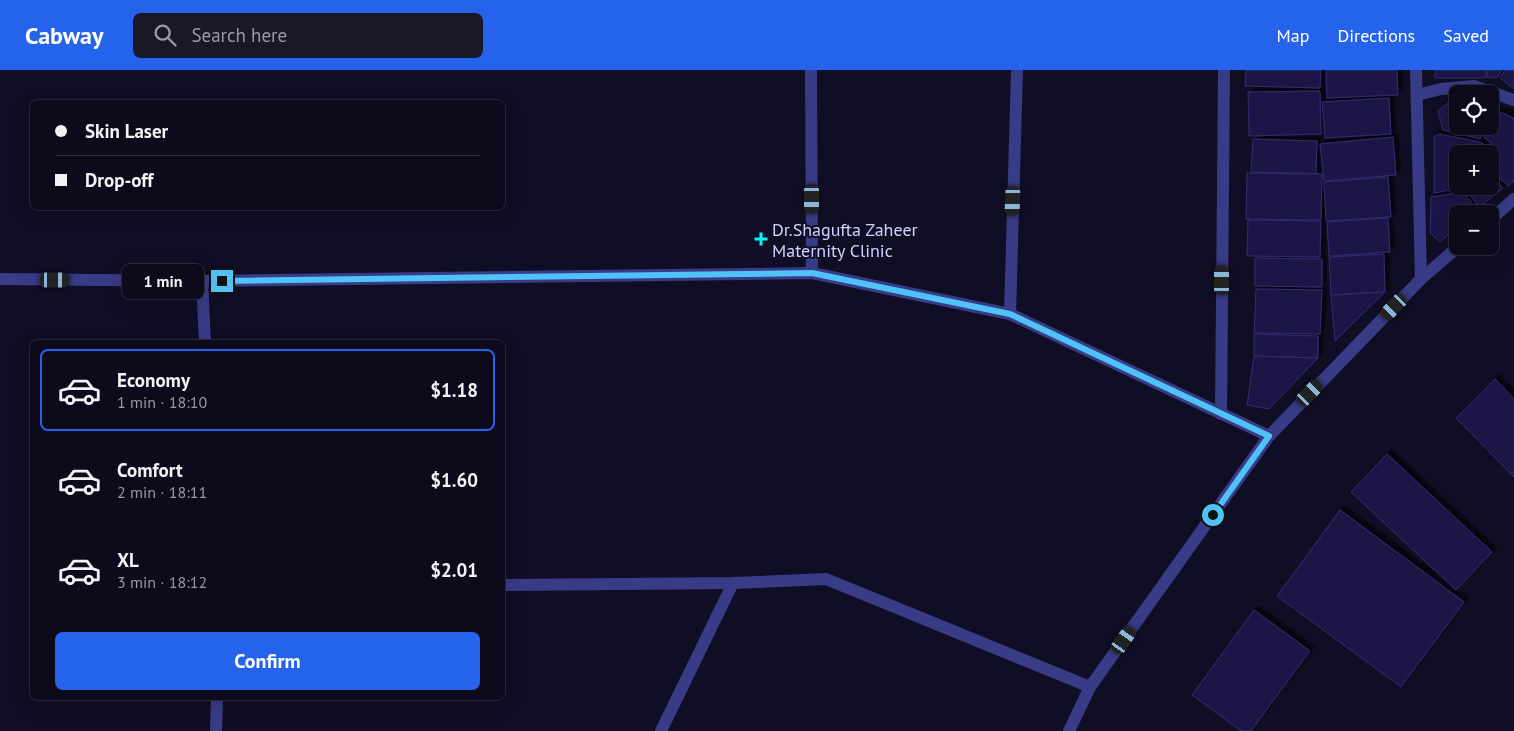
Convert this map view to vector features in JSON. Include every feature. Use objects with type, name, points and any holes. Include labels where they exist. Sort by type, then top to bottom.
[{"type":"street","points":[[811,70],[812,273]]},
{"type":"street","points":[[1010,314],[1017,70]]},
{"type":"street","points":[[1221,414],[1224,70]]},
{"type":"street","points":[[1416,70],[1421,279]]},
{"type":"street","points":[[1417,95],[1474,86],[1514,100]]},
{"type":"street","points":[[1499,212],[1514,199]]},
{"type":"street","points":[[1069,731],[1090,687],[1269,436],[1421,279],[1449,255]]},
{"type":"street","points":[[0,279],[202,282],[812,273],[1010,314],[1269,436]]},
{"type":"street","points":[[202,282],[205,340]]},
{"type":"street","points":[[505,585],[733,583],[826,579],[1090,687]]},
{"type":"street","points":[[661,731],[733,583]]},
{"type":"street","points":[[216,731],[217,700]]},
{"type":"building","points":[[1246,70],[1321,70],[1320,88],[1245,86]]},
{"type":"building","points":[[1326,70],[1397,70],[1398,95],[1327,98]]},
{"type":"building","points":[[1435,70],[1486,70],[1486,78],[1435,78]]},
{"type":"building","points":[[1487,70],[1502,70],[1497,78],[1487,77]]},
{"type":"building","points":[[1505,70],[1514,70],[1514,89],[1500,78]]},
{"type":"building","points":[[1320,91],[1321,134],[1249,136],[1248,92]]},
{"type":"building","points":[[1389,98],[1391,134],[1325,138],[1322,102]]},
{"type":"building","points":[[1449,102],[1449,131],[1443,130],[1438,111]]},
{"type":"building","points":[[1499,112],[1514,118],[1514,181],[1509,186],[1499,178],[1499,145],[1493,145],[1484,137],[1485,135],[1499,135]]},
{"type":"building","points":[[1439,134],[1480,142],[1485,145],[1449,145],[1449,190],[1434,193],[1434,137]]},
{"type":"building","points":[[1464,135],[1482,135],[1480,139]]},
{"type":"building","points":[[1393,137],[1396,175],[1324,181],[1320,144]]},
{"type":"building","points":[[1253,139],[1317,141],[1316,174],[1251,172]]},
{"type":"building","points":[[1247,173],[1322,174],[1321,220],[1246,219]]},
{"type":"building","points":[[1388,177],[1391,217],[1326,221],[1324,182]]},
{"type":"building","points":[[1449,194],[1465,195],[1474,205],[1449,205],[1449,234],[1440,242],[1430,233],[1431,197]]},
{"type":"building","points":[[1470,195],[1494,195],[1482,205],[1477,205]]},
{"type":"building","points":[[1388,218],[1390,252],[1329,256],[1327,222]]},
{"type":"building","points":[[1248,220],[1321,221],[1320,257],[1247,256]]},
{"type":"building","points":[[1384,254],[1385,292],[1331,295],[1329,257]]},
{"type":"building","points":[[1255,258],[1322,259],[1322,287],[1255,286]]},
{"type":"building","points":[[1256,289],[1322,290],[1320,334],[1254,333]]},
{"type":"building","points":[[1385,292],[1335,341],[1331,295]]},
{"type":"building","points":[[1254,334],[1318,336],[1318,358],[1254,356]]},
{"type":"building","points":[[1254,356],[1318,358],[1269,409],[1247,405]]},
{"type":"building","points":[[1495,379],[1514,399],[1514,477],[1456,418]]},
{"type":"building","points":[[1387,454],[1492,552],[1456,590],[1351,492]]},
{"type":"building","points":[[1340,510],[1464,602],[1401,687],[1277,596]]},
{"type":"building","points":[[1254,610],[1310,651],[1251,731],[1241,731],[1192,695]]},
{"type":"place","name":"Dr.Shagufta Zaheer Maternity Clinic","points":[[761,239]]},
{"type":"route","points":[[222,281],[812,273],[1010,314],[1269,436],[1213,515]]}]
